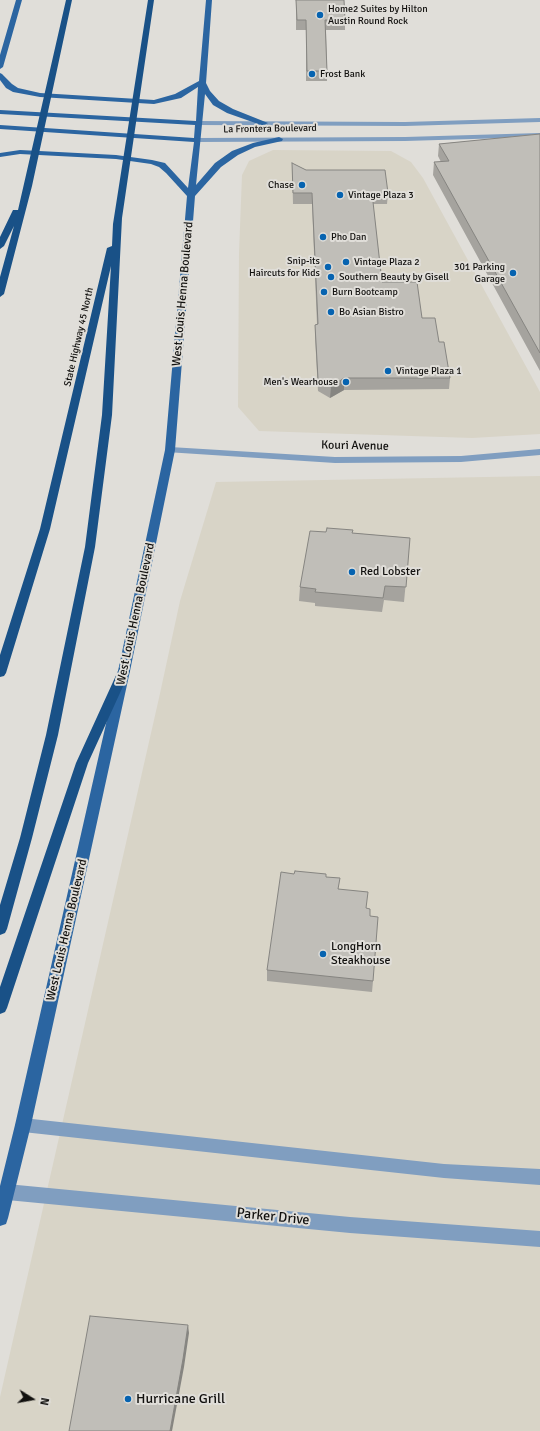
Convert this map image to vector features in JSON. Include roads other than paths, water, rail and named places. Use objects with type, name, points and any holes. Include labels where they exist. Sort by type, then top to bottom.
[{"type":"highway","points":[[0,294],[28,186],[53,68],[70,0]]},
{"type":"highway","name":"State Highway 45 North","points":[[0,673],[45,529],[118,217],[151,0]]},
{"type":"highway","points":[[0,246],[28,186]]},
{"type":"highway","points":[[0,929],[26,838],[52,735],[90,547],[107,415],[118,217]]},
{"type":"highway","points":[[0,1008],[82,763],[124,671]]},
{"type":"main road","points":[[0,67],[19,0]]},
{"type":"main road","name":"West Louis Henna Boulevard","points":[[0,1218],[23,1125],[124,671],[170,450],[191,196],[206,52],[209,0]]},
{"type":"main road","points":[[0,75],[9,86],[16,90],[40,95],[154,102],[178,96],[202,82],[207,92],[216,103],[230,111],[264,123]]},
{"type":"main road","name":"La Frontera Boulevard","points":[[0,112],[198,123]]},
{"type":"main road","name":"La Frontera Boulevard","points":[[0,127],[197,140]]},
{"type":"main road","points":[[0,155],[20,152],[116,157],[152,162],[162,165],[169,171],[191,196],[218,166],[235,153],[253,145],[279,139]]},
{"type":"street","name":"La Frontera Boulevard","points":[[198,123],[471,123],[540,120]]},
{"type":"street","name":"La Frontera Boulevard","points":[[197,140],[405,139],[540,135]]},
{"type":"street","name":"Kouri Avenue","points":[[170,450],[335,460],[461,459],[540,452]]},
{"type":"street","points":[[23,1125],[444,1171],[540,1177]]},
{"type":"street","name":"Parker Drive","points":[[7,1192],[342,1224],[540,1239]]},
{"type":"place","name":"Home2 Suites by Hilton Austin Round Rock","points":[[320,15]]},
{"type":"place","name":"Frost Bank","points":[[312,74]]},
{"type":"place","name":"Chase","points":[[302,185]]},
{"type":"place","name":"Vintage Plaza 3","points":[[340,195]]},
{"type":"place","name":"Pho Dan","points":[[323,237]]},
{"type":"place","name":"Vintage Plaza 2","points":[[346,262]]},
{"type":"place","name":"Snip-its Haircuts for Kids","points":[[328,267]]},
{"type":"place","name":"301 Parking Garage","points":[[513,273]]},
{"type":"place","name":"Southern Beauty by Gisell","points":[[331,277]]},
{"type":"place","name":"Burn Bootcamp","points":[[324,292]]},
{"type":"place","name":"Bo Asian Bistro","points":[[331,312]]},
{"type":"place","name":"Vintage Plaza 1","points":[[388,371]]},
{"type":"place","name":"Men's Wearhouse","points":[[346,382]]},
{"type":"place","name":"Red Lobster","points":[[352,572]]},
{"type":"place","name":"LongHorn Steakhouse","points":[[323,954]]},
{"type":"place","name":"Hurricane Grill","points":[[128,1399]]}]
